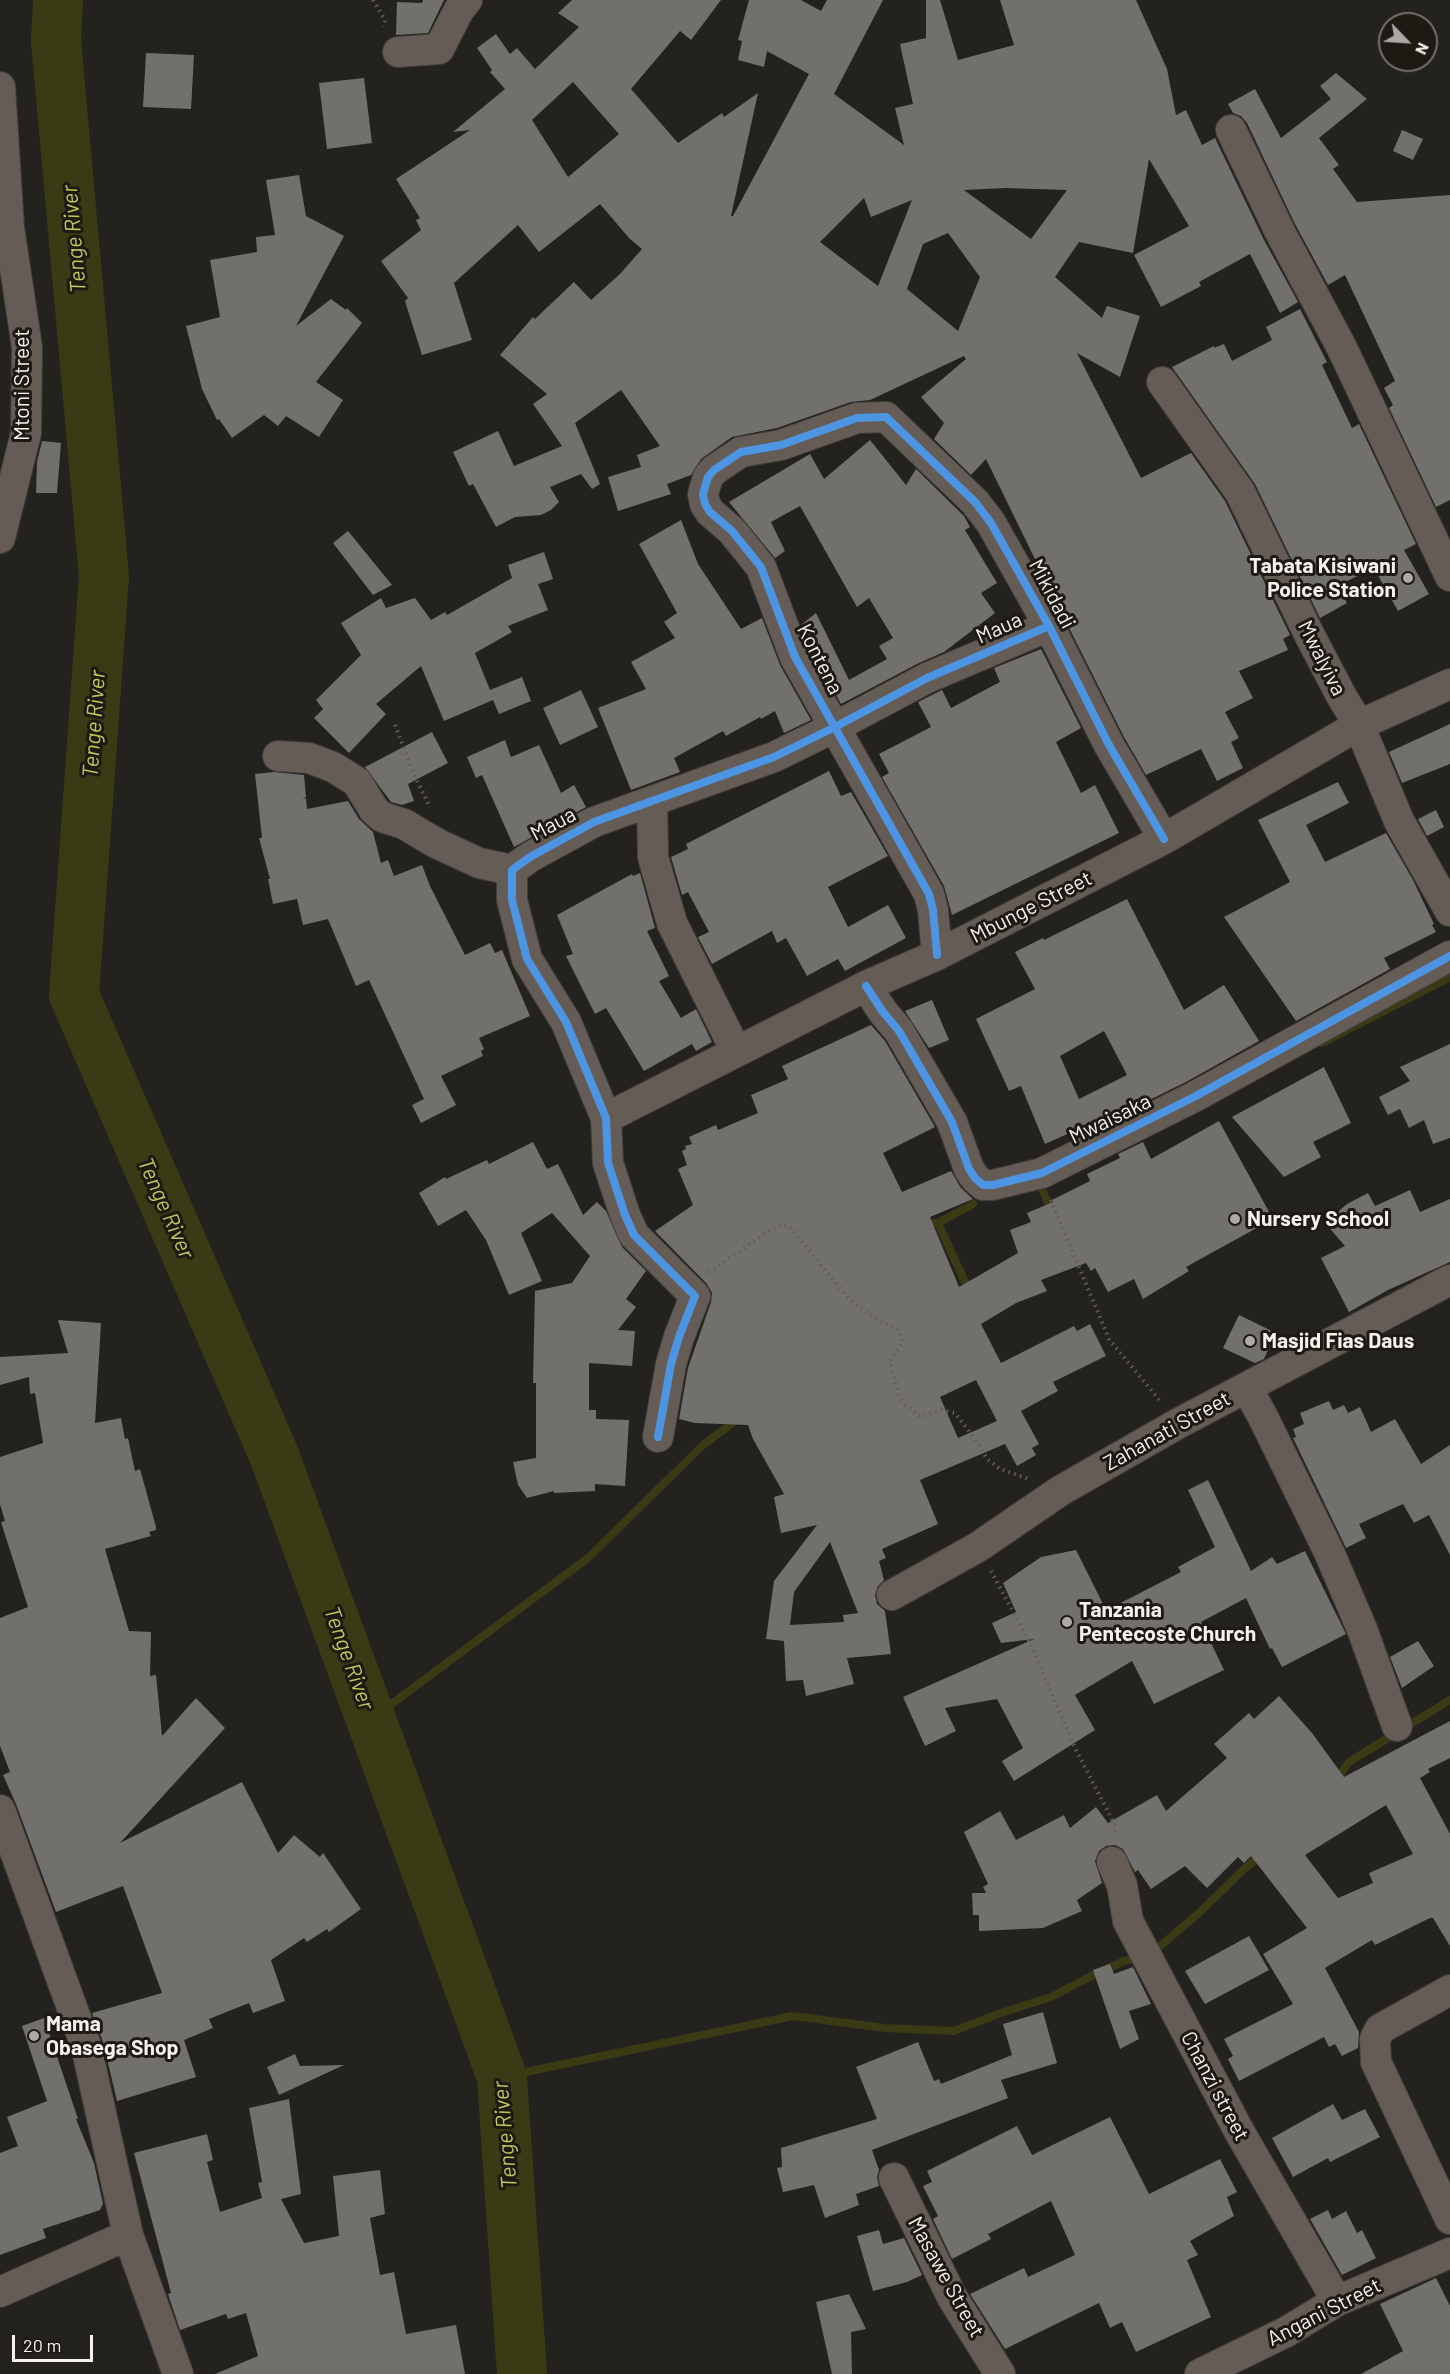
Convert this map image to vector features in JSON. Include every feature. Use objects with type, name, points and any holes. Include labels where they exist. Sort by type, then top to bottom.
[{"type":"street","points":[[398,52],[439,49],[459,10],[467,0]]},
{"type":"street","name":"Mtoni Street","points":[[0,87],[9,228],[27,347],[26,433],[0,538]]},
{"type":"street","points":[[1231,130],[1280,232],[1342,348],[1450,576]]},
{"type":"street","name":"Mwalyiva","points":[[1162,382],[1240,492],[1311,638],[1359,725],[1399,821],[1450,911]]},
{"type":"street","name":"Mikidadi","points":[[705,485],[714,470],[741,452],[782,445],[857,418],[886,417],[975,502],[992,523],[1049,626],[1109,745],[1164,839]]},
{"type":"street","name":"Kontena","points":[[705,485],[705,504],[710,512],[732,531],[761,567],[795,657],[929,894],[933,910],[937,955]]},
{"type":"street","name":"Maua","points":[[512,870],[530,856],[594,822],[774,757],[835,728],[927,678],[1049,626]]},
{"type":"street","name":"Mbunge Street","points":[[606,1118],[867,986],[937,955],[1164,839],[1359,725],[1450,684]]},
{"type":"street","points":[[278,756],[309,758],[350,776],[357,782],[374,810],[382,817],[404,824],[436,843],[479,863],[512,870],[512,900],[527,959],[566,1022],[606,1118],[608,1163],[634,1235],[694,1293],[695,1299],[679,1336],[671,1364],[658,1437]]},
{"type":"street","points":[[652,801],[653,857],[672,923],[736,1051]]},
{"type":"street","name":"Mwaisaka","points":[[867,986],[883,1012],[899,1031],[952,1122],[969,1169],[983,1185],[993,1185],[1042,1173],[1194,1097],[1450,956]]},
{"type":"street","name":"Zahanati Street","points":[[892,1595],[978,1547],[1060,1491],[1179,1423],[1450,1280]]},
{"type":"street","points":[[1247,1388],[1329,1552],[1362,1629],[1397,1726]]},
{"type":"street","points":[[0,1810],[86,2046],[128,2235],[178,2374]]},
{"type":"street","name":"Chanzi street","points":[[1112,1862],[1122,1885],[1128,1921],[1132,1930],[1239,2131],[1338,2301]]},
{"type":"street","points":[[1450,1990],[1380,2029],[1376,2039],[1376,2062],[1450,2219]]},
{"type":"street","name":"Masawe Street","points":[[894,2178],[952,2297],[1000,2374]]},
{"type":"street","points":[[0,2292],[128,2235]]},
{"type":"street","name":"Angani Street","points":[[1200,2374],[1286,2332],[1338,2301],[1450,2253]]},
{"type":"path","points":[[395,725],[416,779],[429,802],[436,843]]},
{"type":"path","points":[[1042,1173],[1053,1208],[1108,1339],[1179,1423]]},
{"type":"path","points":[[694,1293],[710,1270],[739,1249],[784,1224],[789,1226],[848,1298],[875,1318],[899,1330],[903,1342],[890,1361],[899,1397],[905,1404],[920,1417],[942,1410],[955,1413],[987,1459],[1000,1468],[1060,1491]]},
{"type":"path","points":[[978,1547],[1031,1645],[1076,1750],[1116,1827],[1112,1862]]},
{"type":"building","points":[[423,0],[444,0],[428,33],[396,35],[397,2],[422,3]]},
{"type":"building","points":[[572,0],[721,0],[691,40],[680,31],[631,89],[678,143],[722,113],[724,117],[758,93],[731,216],[733,216],[809,74],[767,51],[764,67],[738,60],[742,41],[738,40],[749,0],[801,0],[821,11],[827,0],[883,0],[834,94],[904,145],[895,108],[913,104],[900,44],[926,38],[926,0],[940,0],[958,60],[1014,45],[1000,0],[1136,0],[1167,69],[1176,115],[1186,110],[1202,145],[1215,138],[1264,240],[1298,302],[1280,313],[1250,254],[1199,282],[1201,286],[1161,307],[1134,255],[1189,226],[1149,159],[1133,253],[1079,242],[1055,277],[1102,318],[1107,306],[1140,316],[1120,377],[1077,353],[1141,478],[1191,453],[1225,501],[1290,635],[1283,639],[1288,650],[1239,671],[1253,698],[1225,712],[1239,738],[1231,742],[1243,768],[1217,781],[1201,749],[1146,775],[1124,737],[986,459],[971,475],[934,439],[944,423],[921,397],[966,359],[964,356],[870,400],[851,402],[777,428],[732,437],[701,459],[691,475],[667,484],[671,494],[618,511],[608,477],[641,467],[637,455],[660,446],[621,390],[575,423],[600,484],[592,489],[581,474],[550,487],[559,502],[551,510],[541,515],[515,517],[496,527],[473,484],[469,486],[453,452],[498,431],[514,466],[562,446],[533,404],[547,394],[500,355],[533,317],[535,319],[574,282],[591,300],[620,274],[642,249],[629,238],[600,204],[539,252],[518,225],[454,283],[472,340],[422,355],[405,301],[408,298],[381,261],[421,230],[416,220],[420,218],[396,179],[470,130],[453,132],[505,89],[490,72],[492,70],[477,48],[496,34],[510,54],[517,48],[535,69],[579,27],[558,13]],"holes":[[[573,82],[619,134],[568,177],[532,120]],[[1006,188],[1067,190],[1031,239],[964,190]],[[864,198],[871,217],[912,200],[878,286],[820,242]],[[948,233],[980,277],[958,331],[907,289],[923,244]]]},
{"type":"building","points":[[146,53],[194,55],[191,109],[143,107]]},
{"type":"building","points":[[1336,73],[1367,99],[1319,138],[1339,165],[1333,169],[1357,202],[1450,195],[1450,500],[1436,507],[1389,408],[1393,405],[1384,388],[1395,381],[1345,275],[1328,285],[1295,224],[1247,123],[1241,116],[1233,113],[1228,104],[1255,89],[1281,138],[1331,99],[1320,86]]},
{"type":"building","points":[[364,78],[372,143],[327,149],[319,83]]},
{"type":"building","points":[[1402,130],[1423,139],[1413,160],[1393,151]]},
{"type":"building","points":[[299,175],[306,216],[344,236],[296,326],[331,299],[346,310],[347,308],[362,323],[316,382],[343,400],[319,437],[286,416],[278,426],[264,415],[232,438],[219,419],[217,420],[202,389],[186,326],[220,317],[210,260],[257,252],[256,237],[275,235],[266,180]]},
{"type":"building","points":[[1300,309],[1327,362],[1322,365],[1352,428],[1359,424],[1416,544],[1404,550],[1429,594],[1398,611],[1374,568],[1337,586],[1347,603],[1320,618],[1255,484],[1172,367],[1214,346],[1214,348],[1224,344],[1232,361],[1272,340],[1266,327]]},
{"type":"building","points":[[870,440],[906,485],[916,469],[964,516],[970,527],[965,530],[997,583],[981,593],[995,613],[944,652],[841,704],[811,650],[801,625],[816,613],[849,680],[887,659],[879,646],[893,638],[869,598],[857,607],[800,506],[771,522],[785,551],[775,558],[729,502],[810,454],[824,479]]},
{"type":"building","points":[[42,441],[61,443],[57,493],[36,493],[37,462]]},
{"type":"building","points":[[681,520],[698,564],[741,629],[762,618],[780,665],[811,720],[784,733],[775,711],[726,736],[723,731],[674,758],[680,772],[631,790],[598,708],[646,689],[631,662],[675,638],[664,622],[677,613],[639,544]]},
{"type":"building","points":[[348,531],[392,585],[373,595],[333,543]]},
{"type":"building","points":[[544,552],[553,579],[538,584],[548,610],[508,626],[512,632],[475,653],[490,690],[522,677],[531,701],[499,714],[493,700],[444,721],[421,666],[376,704],[386,714],[349,753],[314,718],[323,709],[316,700],[361,655],[341,623],[381,598],[386,608],[415,598],[431,620],[445,612],[447,615],[512,578],[508,565]]},
{"type":"building","points":[[1041,649],[1081,728],[1056,742],[1081,793],[1095,785],[1119,833],[952,915],[944,886],[882,777],[889,773],[879,754],[931,727],[918,702],[942,690],[951,708],[1000,682],[994,668]]},
{"type":"building","points":[[581,690],[598,727],[560,745],[543,708]]},
{"type":"building","points":[[1450,724],[1450,764],[1402,783],[1389,752]]},
{"type":"building","points":[[432,732],[448,763],[408,784],[414,801],[402,805],[391,802],[365,767]]},
{"type":"building","points":[[505,740],[511,757],[539,745],[561,793],[574,785],[586,807],[514,847],[482,775],[476,778],[467,757]]},
{"type":"building","points":[[829,771],[841,796],[851,792],[888,856],[828,887],[848,927],[888,905],[906,938],[845,971],[838,959],[807,976],[786,938],[777,943],[772,931],[712,964],[698,937],[709,932],[688,892],[682,895],[671,857],[688,849],[686,844]]},
{"type":"building","points":[[274,772],[304,775],[306,797],[302,801],[306,798],[307,809],[348,801],[359,819],[373,832],[381,863],[388,860],[394,876],[422,865],[430,886],[465,955],[490,943],[495,953],[502,950],[530,1016],[479,1038],[484,1049],[481,1051],[483,1056],[441,1076],[456,1105],[421,1123],[412,1105],[424,1099],[369,980],[356,986],[328,919],[303,925],[297,899],[273,904],[268,879],[270,879],[259,838],[262,838],[255,774]]},
{"type":"building","points":[[1338,782],[1349,803],[1306,825],[1325,862],[1386,833],[1413,880],[1436,932],[1384,958],[1390,969],[1296,1021],[1224,917],[1290,882],[1258,820]]},
{"type":"building","points":[[1436,810],[1444,827],[1427,836],[1418,819]]},
{"type":"building","points":[[640,873],[655,928],[647,931],[669,976],[659,981],[681,1018],[696,1009],[712,1042],[696,1051],[692,1044],[644,1071],[606,1008],[595,1014],[566,956],[573,954],[557,915],[632,874],[633,876]]},
{"type":"building","points":[[1127,899],[1184,1010],[1224,985],[1259,1041],[1186,1082],[1103,1123],[1101,1119],[1045,1144],[1021,1086],[1009,1091],[976,1019],[1035,989],[1015,952],[1043,938],[1044,940]],"holes":[[[1104,1031],[1127,1075],[1079,1099],[1060,1056]]]},
{"type":"building","points":[[932,1000],[949,1040],[929,1048],[905,1011]]},
{"type":"building","points":[[871,1025],[885,1041],[935,1127],[883,1153],[902,1192],[951,1171],[961,1188],[973,1199],[930,1217],[959,1287],[1018,1253],[1010,1230],[1031,1222],[1027,1213],[1053,1202],[1052,1200],[1090,1181],[1087,1174],[1120,1158],[1118,1154],[1143,1142],[1151,1159],[1219,1121],[1273,1219],[1186,1267],[1189,1271],[1143,1299],[1134,1279],[1108,1292],[1095,1268],[1091,1271],[1086,1263],[1041,1280],[1047,1291],[1016,1303],[981,1324],[1001,1363],[1074,1326],[1077,1331],[1090,1324],[1106,1356],[1053,1382],[1058,1391],[1021,1411],[1039,1444],[1032,1448],[1036,1455],[1017,1466],[1005,1444],[920,1480],[938,1524],[882,1549],[886,1558],[879,1561],[884,1580],[878,1586],[875,1595],[877,1604],[885,1611],[891,1654],[847,1658],[854,1684],[806,1696],[803,1680],[786,1681],[784,1641],[766,1639],[774,1581],[817,1525],[781,1533],[774,1497],[784,1494],[753,1439],[748,1425],[695,1423],[679,1419],[688,1368],[712,1293],[707,1284],[655,1231],[693,1205],[678,1169],[687,1165],[682,1151],[686,1149],[685,1146],[692,1144],[689,1137],[716,1125],[718,1130],[758,1113],[751,1095],[788,1079],[782,1066]],"holes":[[[976,1380],[997,1421],[958,1438],[940,1397]],[[830,1542],[858,1613],[843,1615],[844,1622],[790,1625],[794,1592]]]},
{"type":"building","points":[[1450,1044],[1450,1138],[1433,1144],[1424,1120],[1409,1128],[1400,1109],[1388,1115],[1379,1097],[1410,1081],[1400,1067]]},
{"type":"building","points":[[1324,1067],[1351,1123],[1313,1142],[1321,1157],[1284,1177],[1232,1117]]},
{"type":"building","points":[[533,1142],[547,1169],[558,1164],[583,1215],[597,1202],[606,1211],[622,1247],[646,1271],[626,1299],[636,1307],[618,1330],[635,1331],[632,1366],[589,1363],[589,1410],[596,1410],[596,1419],[629,1420],[625,1486],[595,1484],[595,1491],[554,1493],[554,1491],[527,1498],[518,1485],[513,1462],[536,1458],[536,1383],[533,1383],[535,1291],[572,1283],[590,1256],[552,1213],[521,1233],[542,1281],[509,1295],[486,1240],[466,1210],[438,1226],[419,1193],[445,1177],[446,1179],[487,1160],[489,1164]]},
{"type":"building","points":[[1410,1190],[1420,1212],[1450,1199],[1450,1262],[1388,1290],[1349,1312],[1321,1258],[1345,1246],[1325,1223],[1347,1204],[1368,1193],[1375,1206]]},
{"type":"building","name":"Masjid Fias Daus","points":[[1239,1315],[1276,1333],[1264,1359],[1255,1363],[1223,1348]]},
{"type":"building","points":[[58,1320],[101,1323],[95,1423],[121,1418],[135,1471],[140,1469],[156,1527],[156,1530],[149,1532],[151,1536],[105,1549],[129,1631],[151,1632],[150,1676],[156,1675],[162,1736],[196,1698],[225,1728],[120,1843],[242,1782],[278,1853],[294,1835],[320,1857],[323,1853],[361,1909],[329,1932],[327,1929],[307,1942],[304,1938],[271,1960],[285,2001],[253,2013],[249,2003],[209,2019],[213,2028],[184,2040],[196,2077],[117,2101],[103,2042],[92,2013],[162,1993],[123,1886],[56,1912],[3,1775],[10,1772],[0,1746],[0,1618],[28,1607],[1,1522],[5,1521],[0,1504],[0,1457],[43,1443],[35,1393],[30,1394],[29,1377],[0,1385],[0,1357],[68,1353]]},
{"type":"building","points":[[1329,1401],[1333,1410],[1344,1405],[1348,1413],[1360,1407],[1371,1432],[1395,1419],[1421,1464],[1450,1445],[1450,1555],[1429,1515],[1414,1523],[1403,1504],[1359,1524],[1366,1538],[1346,1548],[1293,1438],[1296,1437],[1293,1429],[1304,1424],[1300,1413]]},
{"type":"building","points":[[1208,1480],[1251,1571],[1272,1557],[1277,1564],[1305,1551],[1346,1634],[1282,1667],[1272,1648],[1270,1649],[1246,1598],[1201,1622],[1224,1670],[1154,1704],[1132,1661],[1075,1695],[1095,1730],[1014,1781],[1002,1761],[1023,1748],[997,1699],[945,1708],[956,1731],[925,1746],[903,1697],[1034,1639],[1001,1643],[992,1623],[1016,1612],[1003,1583],[1041,1557],[1076,1550],[1104,1606],[1101,1613],[1181,1572],[1178,1567],[1215,1547],[1188,1490]]},
{"type":"building","points":[[1418,1641],[1434,1666],[1402,1688],[1390,1657]]},
{"type":"building","points":[[1279,1696],[1312,1733],[1344,1777],[1450,1721],[1450,1758],[1428,1769],[1430,1772],[1420,1778],[1450,1834],[1450,1946],[1433,1918],[1430,1918],[1375,1945],[1372,1940],[1325,1968],[1359,2032],[1358,2048],[1342,2056],[1335,2044],[1329,2047],[1324,2037],[1239,2081],[1228,2059],[1233,2056],[1224,2039],[1293,2004],[1263,1954],[1307,1928],[1251,1856],[1244,1863],[1238,1857],[1207,1888],[1185,1866],[1151,1889],[1138,1870],[1135,1872],[1123,1849],[1115,1845],[1106,1846],[1099,1851],[1095,1861],[1102,1883],[1077,1900],[1082,1911],[1043,1928],[979,1931],[979,1915],[973,1915],[972,1893],[986,1893],[983,1887],[988,1884],[964,1832],[1000,1811],[1016,1840],[1064,1815],[1070,1828],[1096,1807],[1108,1823],[1157,1795],[1166,1811],[1227,1758],[1214,1744],[1249,1713],[1254,1719]],"holes":[[[1386,1805],[1413,1854],[1369,1873],[1373,1883],[1338,1898],[1305,1855]]]},
{"type":"building","points":[[1249,1936],[1269,1970],[1205,2004],[1185,1971]]},
{"type":"building","points":[[1110,1964],[1114,1974],[1133,1967],[1151,2004],[1129,2011],[1139,2039],[1120,2049],[1093,1970]]},
{"type":"building","points":[[1043,2012],[1057,2063],[1001,2080],[1008,2098],[872,2150],[879,2170],[877,2177],[879,2186],[856,2194],[859,2205],[825,2218],[814,2185],[783,2192],[777,2168],[782,2167],[781,2148],[877,2119],[856,2067],[918,2042],[934,2081],[939,2079],[941,2084],[1012,2055],[1003,2024]]},
{"type":"building","points":[[44,2018],[78,2119],[76,2119],[94,2163],[103,2204],[100,2210],[43,2229],[46,2238],[0,2255],[0,2153],[18,2146],[7,2117],[47,2101],[22,2026]]},
{"type":"building","points":[[295,2054],[300,2066],[344,2065],[279,2095],[267,2067]]},
{"type":"building","points":[[289,2099],[301,2194],[281,2199],[304,2243],[339,2236],[333,2176],[380,2170],[385,2214],[370,2218],[380,2275],[394,2272],[406,2334],[456,2325],[465,2374],[215,2374],[258,2356],[246,2313],[228,2319],[226,2314],[180,2330],[168,2294],[171,2293],[134,2153],[207,2134],[213,2160],[207,2162],[220,2212],[262,2198],[258,2183],[262,2182],[249,2108]]},
{"type":"building","points":[[1333,2104],[1342,2120],[1365,2109],[1380,2137],[1330,2162],[1328,2158],[1293,2177],[1272,2138]]},
{"type":"building","points":[[1110,2117],[1149,2194],[1220,2159],[1237,2192],[1227,2197],[1234,2216],[1190,2241],[1198,2255],[1187,2260],[1211,2317],[1136,2352],[1122,2322],[1110,2328],[1099,2303],[1005,2349],[970,2294],[1024,2268],[1028,2277],[1075,2255],[1051,2201],[988,2234],[991,2239],[952,2259],[933,2219],[938,2216],[923,2186],[932,2182],[927,2171],[1017,2126],[1032,2155]]},
{"type":"building","points":[[1328,2210],[1332,2219],[1346,2211],[1357,2233],[1362,2230],[1376,2258],[1342,2275],[1310,2219]]},
{"type":"building","points":[[879,2230],[883,2244],[904,2238],[922,2275],[907,2282],[873,2291],[857,2236]]},
{"type":"building","points":[[1436,2278],[1450,2306],[1450,2374],[1361,2374],[1403,2351],[1380,2304]]},
{"type":"building","points":[[849,2294],[866,2329],[851,2332],[852,2374],[832,2374],[816,2302]]},
{"type":"waterway","name":"Tenge River","points":[[58,0],[56,41],[104,576],[74,995],[274,1455],[502,2077],[522,2374]]},
{"type":"waterway","points":[[1322,1043],[1450,977]]},
{"type":"waterway","points":[[1038,1180],[1052,1212]]},
{"type":"waterway","points":[[922,1223],[938,1223],[973,1204]]},
{"type":"waterway","points":[[938,1223],[966,1284]]},
{"type":"waterway","points":[[370,1720],[588,1558],[703,1445],[734,1422],[734,1415]]},
{"type":"waterway","points":[[1336,1780],[1349,1762],[1450,1700]]},
{"type":"waterway","points":[[1152,1953],[1263,1854]]},
{"type":"waterway","points":[[502,2077],[793,2016],[885,2028],[954,2031],[1051,1997],[1097,1973],[1127,1960],[1140,1958]]},
{"type":"cycle path","points":[[937,955],[933,910],[929,894],[795,657],[761,567],[732,531],[710,512],[705,504],[703,494],[708,477],[714,470],[741,452],[781,445],[857,418],[886,417],[975,502],[991,523],[1049,626],[1109,745],[1164,839]]},
{"type":"cycle path","points":[[658,1437],[671,1364],[695,1296],[634,1235],[625,1215],[608,1163],[606,1118],[566,1022],[527,959],[512,900],[512,870],[530,857],[594,822],[774,757],[927,678],[1049,626]]},
{"type":"cycle path","points":[[866,986],[899,1031],[952,1122],[969,1169],[983,1185],[993,1185],[1042,1173],[1194,1097],[1450,956]]},
{"type":"place","name":"Tabata Kisiwani Police Station","points":[[1408,578]]},
{"type":"place","name":"Nursery School","points":[[1235,1219]]},
{"type":"place","name":"Masjid Fias Daus","points":[[1250,1341]]},
{"type":"place","name":"Tanzania Pentecoste Church","points":[[1067,1622]]},
{"type":"place","name":"Mama Obasega Shop","points":[[34,2036]]}]
